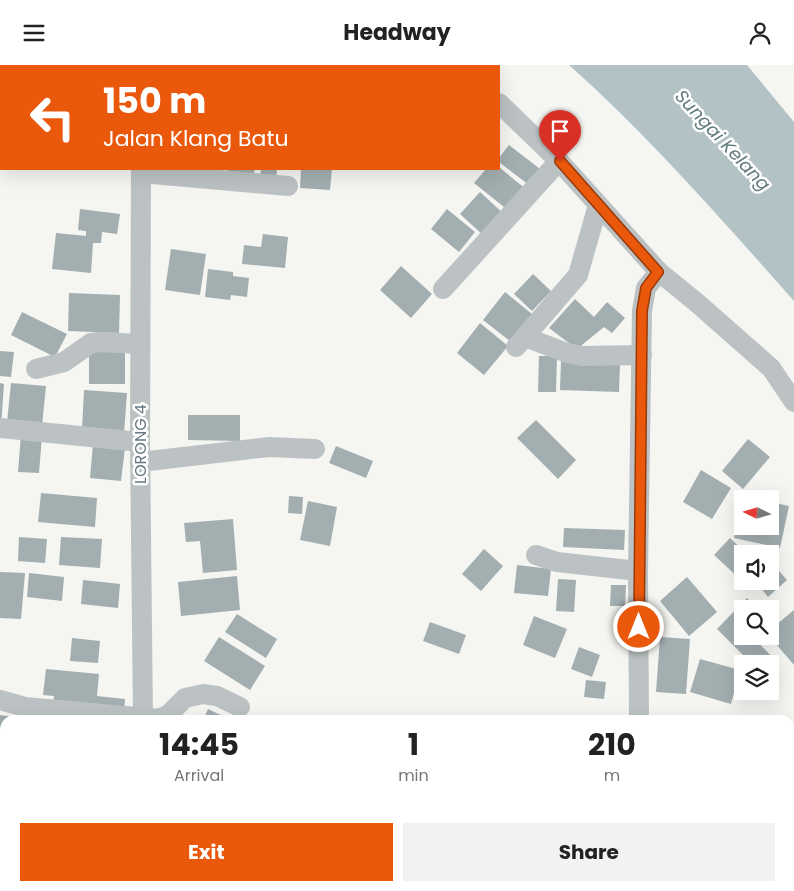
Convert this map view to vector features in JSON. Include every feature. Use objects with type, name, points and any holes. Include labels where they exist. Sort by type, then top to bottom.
[{"type":"street","points":[[500,104],[560,161],[658,272],[696,301],[770,368],[794,402]]},
{"type":"street","points":[[443,289],[560,161]]},
{"type":"street","points":[[141,171],[288,186]]},
{"type":"street","name":"LORONG 4","points":[[141,171],[132,344],[140,452],[143,715]]},
{"type":"street","points":[[598,205],[578,275],[520,342],[582,356],[642,355]]},
{"type":"street","points":[[639,715],[638,571],[642,311],[646,288],[658,272]]},
{"type":"street","points":[[36,369],[64,362],[91,343],[132,344]]},
{"type":"street","points":[[0,428],[140,452],[269,447],[316,449]]},
{"type":"street","points":[[536,555],[557,562],[638,571]]},
{"type":"street","points":[[168,715],[185,698],[204,694],[216,696],[240,707]]},
{"type":"street","points":[[0,700],[25,707],[111,715]]},
{"type":"water","name":"Sungai Kelang","points":[[569,65],[747,65],[794,122],[794,301],[657,150]]},
{"type":"building","points":[[509,145],[540,169],[529,185],[500,163],[500,157]]},
{"type":"building","points":[[500,168],[527,190],[509,211],[474,183],[485,170],[500,170]]},
{"type":"building","points":[[228,170],[255,170],[252,180],[227,172]]},
{"type":"building","points":[[261,170],[277,170],[276,180],[260,178]]},
{"type":"building","points":[[301,170],[332,170],[330,190],[300,188]]},
{"type":"building","points":[[480,192],[505,215],[485,237],[460,214]]},
{"type":"building","points":[[80,209],[120,214],[117,234],[102,232],[101,243],[93,243],[91,273],[52,269],[56,233],[86,236],[86,231],[78,230]]},
{"type":"building","points":[[447,209],[475,232],[459,252],[431,229]]},
{"type":"building","points":[[263,234],[288,237],[285,268],[242,264],[244,245],[261,247]]},
{"type":"building","points":[[171,249],[206,254],[200,295],[165,290]]},
{"type":"building","points":[[401,266],[432,294],[411,318],[380,290]]},
{"type":"building","points":[[208,269],[233,272],[233,276],[249,278],[247,297],[231,295],[230,300],[205,297]]},
{"type":"building","points":[[533,274],[551,291],[532,311],[514,294]]},
{"type":"building","points":[[505,292],[532,314],[510,341],[483,320]]},
{"type":"building","points":[[69,293],[120,295],[119,333],[68,331]]},
{"type":"building","points":[[575,299],[594,317],[607,302],[625,318],[612,333],[604,327],[577,349],[549,328]]},
{"type":"building","points":[[22,312],[67,334],[55,357],[11,335]]},
{"type":"building","points":[[480,323],[508,346],[484,375],[457,353]]},
{"type":"building","points":[[0,351],[14,352],[11,377],[0,376]]},
{"type":"building","points":[[89,351],[125,352],[125,384],[89,384]]},
{"type":"building","points":[[539,356],[557,356],[556,392],[538,392]]},
{"type":"building","points":[[561,361],[620,363],[619,392],[560,390]]},
{"type":"building","points":[[0,383],[4,384],[1,426],[0,426]]},
{"type":"building","points":[[11,383],[46,386],[42,426],[7,423]]},
{"type":"building","points":[[84,390],[127,393],[124,433],[82,429]]},
{"type":"building","points":[[188,415],[240,415],[240,441],[188,440]]},
{"type":"building","points":[[536,420],[576,460],[558,479],[517,438]]},
{"type":"building","points":[[21,434],[42,436],[39,473],[18,472]]},
{"type":"building","points":[[748,439],[770,457],[743,489],[722,471]]},
{"type":"building","points":[[93,444],[125,448],[121,481],[90,478]]},
{"type":"building","points":[[336,446],[373,461],[366,478],[329,463]]},
{"type":"building","points":[[701,470],[731,488],[712,519],[683,502]]},
{"type":"building","points":[[41,493],[97,498],[95,527],[38,522]]},
{"type":"building","points":[[289,496],[303,497],[302,514],[288,513]]},
{"type":"building","points":[[308,501],[337,507],[330,546],[300,540]]},
{"type":"building","points":[[779,504],[789,506],[780,548],[779,545],[766,545],[734,538],[735,535],[779,535]]},
{"type":"building","points":[[233,519],[237,570],[203,573],[200,541],[186,542],[184,523]]},
{"type":"building","points":[[564,528],[625,530],[624,550],[563,547]]},
{"type":"building","points":[[19,537],[47,539],[45,563],[18,561]]},
{"type":"building","points":[[61,537],[102,539],[100,568],[59,565]]},
{"type":"building","points":[[730,538],[737,545],[734,545],[734,574],[714,555]]},
{"type":"building","points":[[484,549],[503,566],[481,591],[462,574]]},
{"type":"building","points":[[517,565],[551,569],[548,596],[514,593]]},
{"type":"building","points":[[779,571],[787,580],[779,587]]},
{"type":"building","points":[[0,572],[25,573],[21,619],[0,618]]},
{"type":"building","points":[[29,573],[64,577],[62,601],[27,597]]},
{"type":"building","points":[[237,576],[240,610],[181,616],[178,582]]},
{"type":"building","points":[[687,577],[717,612],[689,636],[660,601]]},
{"type":"building","points":[[558,579],[576,580],[574,612],[556,611]]},
{"type":"building","points":[[83,580],[120,584],[118,608],[81,604]]},
{"type":"building","points":[[611,585],[626,585],[625,606],[610,606]]},
{"type":"building","points":[[762,590],[776,590],[768,597]]},
{"type":"building","points":[[794,610],[794,665],[777,645],[779,645],[779,622]]},
{"type":"building","points":[[734,611],[734,645],[761,645],[770,655],[743,655],[717,629]]},
{"type":"building","points":[[237,614],[277,639],[266,658],[225,632]]},
{"type":"building","points":[[534,616],[567,629],[555,658],[523,645]]},
{"type":"building","points":[[430,622],[466,635],[459,654],[423,641]]},
{"type":"building","points":[[219,637],[265,666],[250,690],[204,661]]},
{"type":"building","points":[[660,637],[690,639],[686,694],[656,692]]},
{"type":"building","points":[[72,638],[100,641],[98,663],[70,661]]},
{"type":"building","points":[[579,647],[600,655],[592,677],[571,669]]},
{"type":"building","points":[[700,659],[734,668],[734,693],[731,704],[690,692]]},
{"type":"building","points":[[46,669],[99,674],[97,696],[125,699],[124,712],[53,705],[54,696],[43,695]]},
{"type":"building","points":[[586,680],[606,682],[604,699],[584,697]]},
{"type":"building","points":[[208,709],[221,715],[205,715]]},
{"type":"route","points":[[560,161],[658,272],[646,288],[642,311],[638,571],[639,627]]}]
